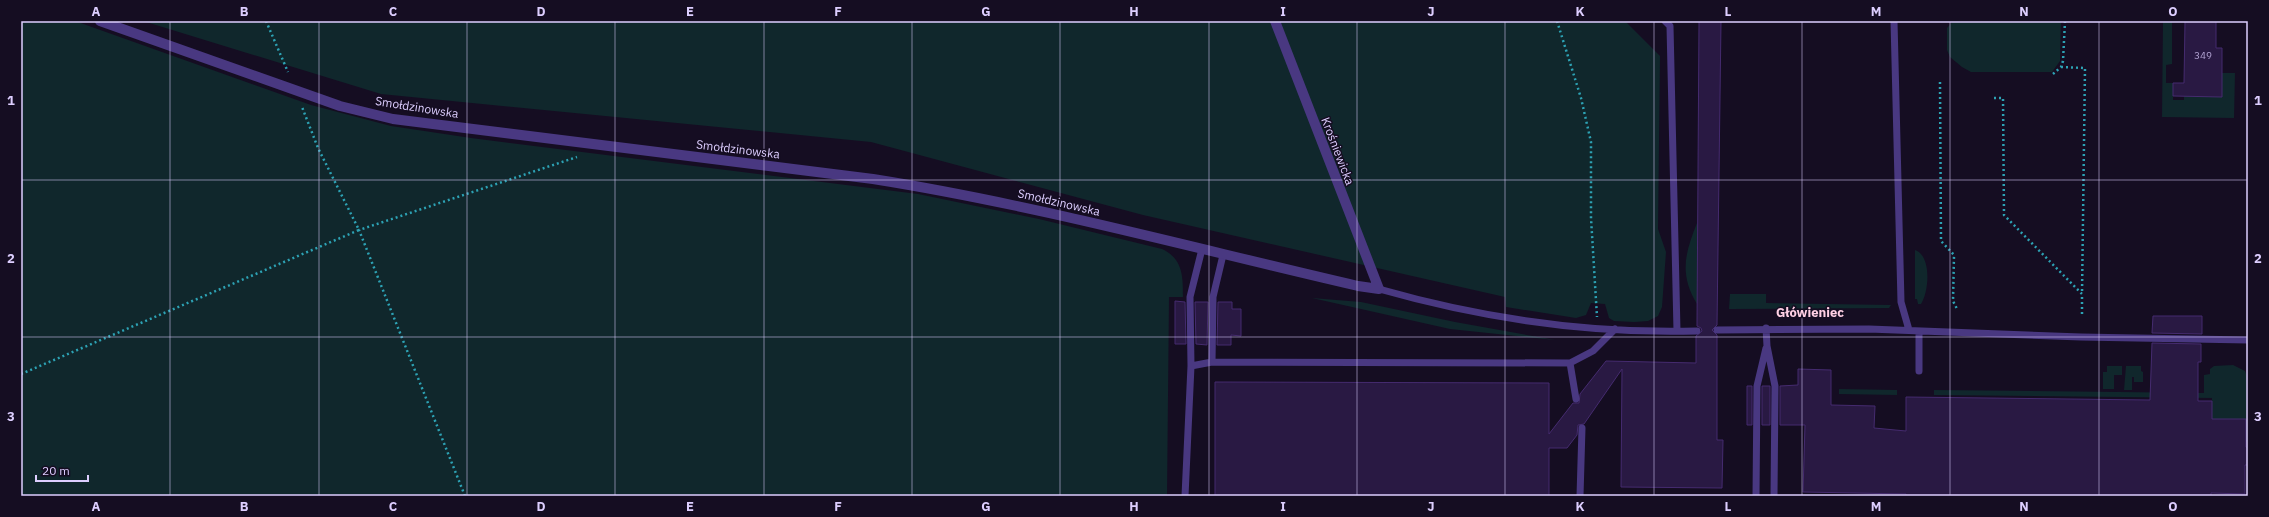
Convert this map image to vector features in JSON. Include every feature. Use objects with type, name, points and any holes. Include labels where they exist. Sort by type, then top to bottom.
[{"type":"street","name":"Smołdzinowska","points":[[100,21],[340,106],[393,119],[873,179],[943,190],[1045,212],[1223,255],[1378,289]]},
{"type":"street","name":"Krośniewicka","points":[[1275,21],[1378,289]]},
{"type":"lane","points":[[1665,21],[1670,26],[1678,331]]},
{"type":"lane","points":[[1894,21],[1900,302],[1909,330]]},
{"type":"lane","points":[[1184,496],[1191,366],[1190,297],[1202,249]]},
{"type":"lane","points":[[1212,362],[1213,297],[1223,255]]},
{"type":"lane","points":[[1378,289],[1448,307],[1598,329],[1696,330]]},
{"type":"lane","points":[[1766,328],[1767,346],[1775,386],[1774,496]]},
{"type":"lane","points":[[1717,330],[1766,328],[1909,330],[2248,340]]},
{"type":"lane","points":[[1191,366],[1212,362],[1570,363],[1593,351],[1615,330]]},
{"type":"lane","points":[[1919,331],[1919,371]]},
{"type":"lane","points":[[1756,496],[1757,386],[1767,346]]},
{"type":"lane","points":[[1570,363],[1576,399]]},
{"type":"lane","points":[[1580,496],[1582,428]]},
{"type":"path","points":[[266,21],[318,148],[359,230],[466,496]]},
{"type":"path","points":[[1557,21],[1582,98],[1591,142],[1591,218],[1598,329]]},
{"type":"path","points":[[2053,74],[2061,67],[2063,61],[2065,21]]},
{"type":"path","points":[[2061,67],[2085,68],[2082,314]]},
{"type":"path","points":[[1940,82],[1941,241],[1954,254],[1953,301],[1957,309]]},
{"type":"path","points":[[1994,98],[2003,98],[2004,215],[2082,294]]},
{"type":"path","points":[[21,374],[359,230],[580,156]]},
{"type":"green space","points":[[21,21],[75,21],[311,105],[391,126],[471,138],[918,194],[1039,219],[1162,249],[1169,253],[1178,263],[1182,275],[1183,289],[1183,297],[1169,297],[1167,496],[21,496]]},
{"type":"green space","points":[[143,21],[1625,21],[1660,56],[1658,229],[1666,252],[1662,307],[1658,316],[1648,321],[1634,322],[1614,321],[1609,318],[1605,304],[1591,303],[1586,315],[1576,318],[1506,307],[1505,297],[1143,215],[871,142],[381,94]]},
{"type":"green space","points":[[1953,21],[2061,21],[2060,61],[2052,72],[1971,72],[1950,57],[1947,50],[1947,28]]},
{"type":"green space","points":[[2163,21],[2172,21],[2172,64],[2166,65],[2166,83],[2173,83],[2173,100],[2184,100],[2184,96],[2222,97],[2222,73],[2235,73],[2234,118],[2162,117]]},
{"type":"green space","points":[[1697,223],[1697,304],[1688,283],[1686,264],[1689,244]]},
{"type":"green space","points":[[1915,250],[1924,259],[1927,275],[1926,291],[1921,304],[1918,304],[1917,299],[1915,299]]},
{"type":"green space","points":[[1730,294],[1766,294],[1766,303],[1891,305],[1889,308],[1729,309]]},
{"type":"green space","points":[[1312,298],[1361,302],[1455,322],[1555,340],[1450,329]]},
{"type":"green space","points":[[2233,365],[2245,371],[2248,379],[2248,442],[2246,442],[2246,419],[2212,419],[2212,398],[1934,395],[1934,390],[2204,393],[2204,375],[2210,374],[2210,369],[2214,366]]},
{"type":"green space","points":[[2107,366],[2122,366],[2122,375],[2114,375],[2114,389],[2103,389],[2103,372],[2107,372]]},
{"type":"green space","points":[[2126,366],[2141,366],[2141,371],[2143,372],[2143,382],[2134,382],[2134,377],[2132,377],[2132,390],[2124,390]]},
{"type":"green space","points":[[1839,389],[1897,390],[1897,395],[1839,394]]},
{"type":"building","points":[[1699,21],[1721,21],[1717,325],[1712,330],[1717,335],[1717,440],[1723,440],[1722,488],[1621,487],[1622,369],[1584,424],[1578,425],[1577,435],[1567,448],[1549,448],[1549,496],[1215,496],[1215,382],[1549,383],[1549,434],[1573,403],[1579,403],[1580,394],[1606,361],[1696,363],[1696,336],[1702,331],[1701,328],[1697,326]]},
{"type":"building","points":[[2185,21],[2216,21],[2216,48],[2222,48],[2222,97],[2173,96],[2173,83],[2184,83]]},
{"type":"building","points":[[1175,301],[1185,302],[1186,344],[1175,344]]},
{"type":"building","points":[[1195,302],[1208,302],[1207,345],[1196,344]]},
{"type":"building","points":[[1218,302],[1232,302],[1232,309],[1241,309],[1241,336],[1231,335],[1231,345],[1217,345]]},
{"type":"building","points":[[2153,316],[2202,316],[2202,334],[2152,333]]},
{"type":"building","points":[[2152,343],[2201,344],[2201,362],[2198,362],[2198,401],[2212,401],[2212,419],[2246,419],[2246,447],[2248,448],[2248,465],[2245,465],[2245,494],[2211,493],[2211,496],[1906,496],[1906,494],[1803,492],[1805,425],[1780,425],[1780,386],[1798,385],[1798,369],[1831,370],[1831,405],[1875,406],[1874,428],[1906,431],[1906,397],[2150,400]]},
{"type":"building","points":[[1747,386],[1752,386],[1752,425],[1747,425]]},
{"type":"building","points":[[1762,386],[1770,386],[1770,425],[1762,425]]},
{"type":"district","name":"Główieniec","points":[[1810,312]]}]
